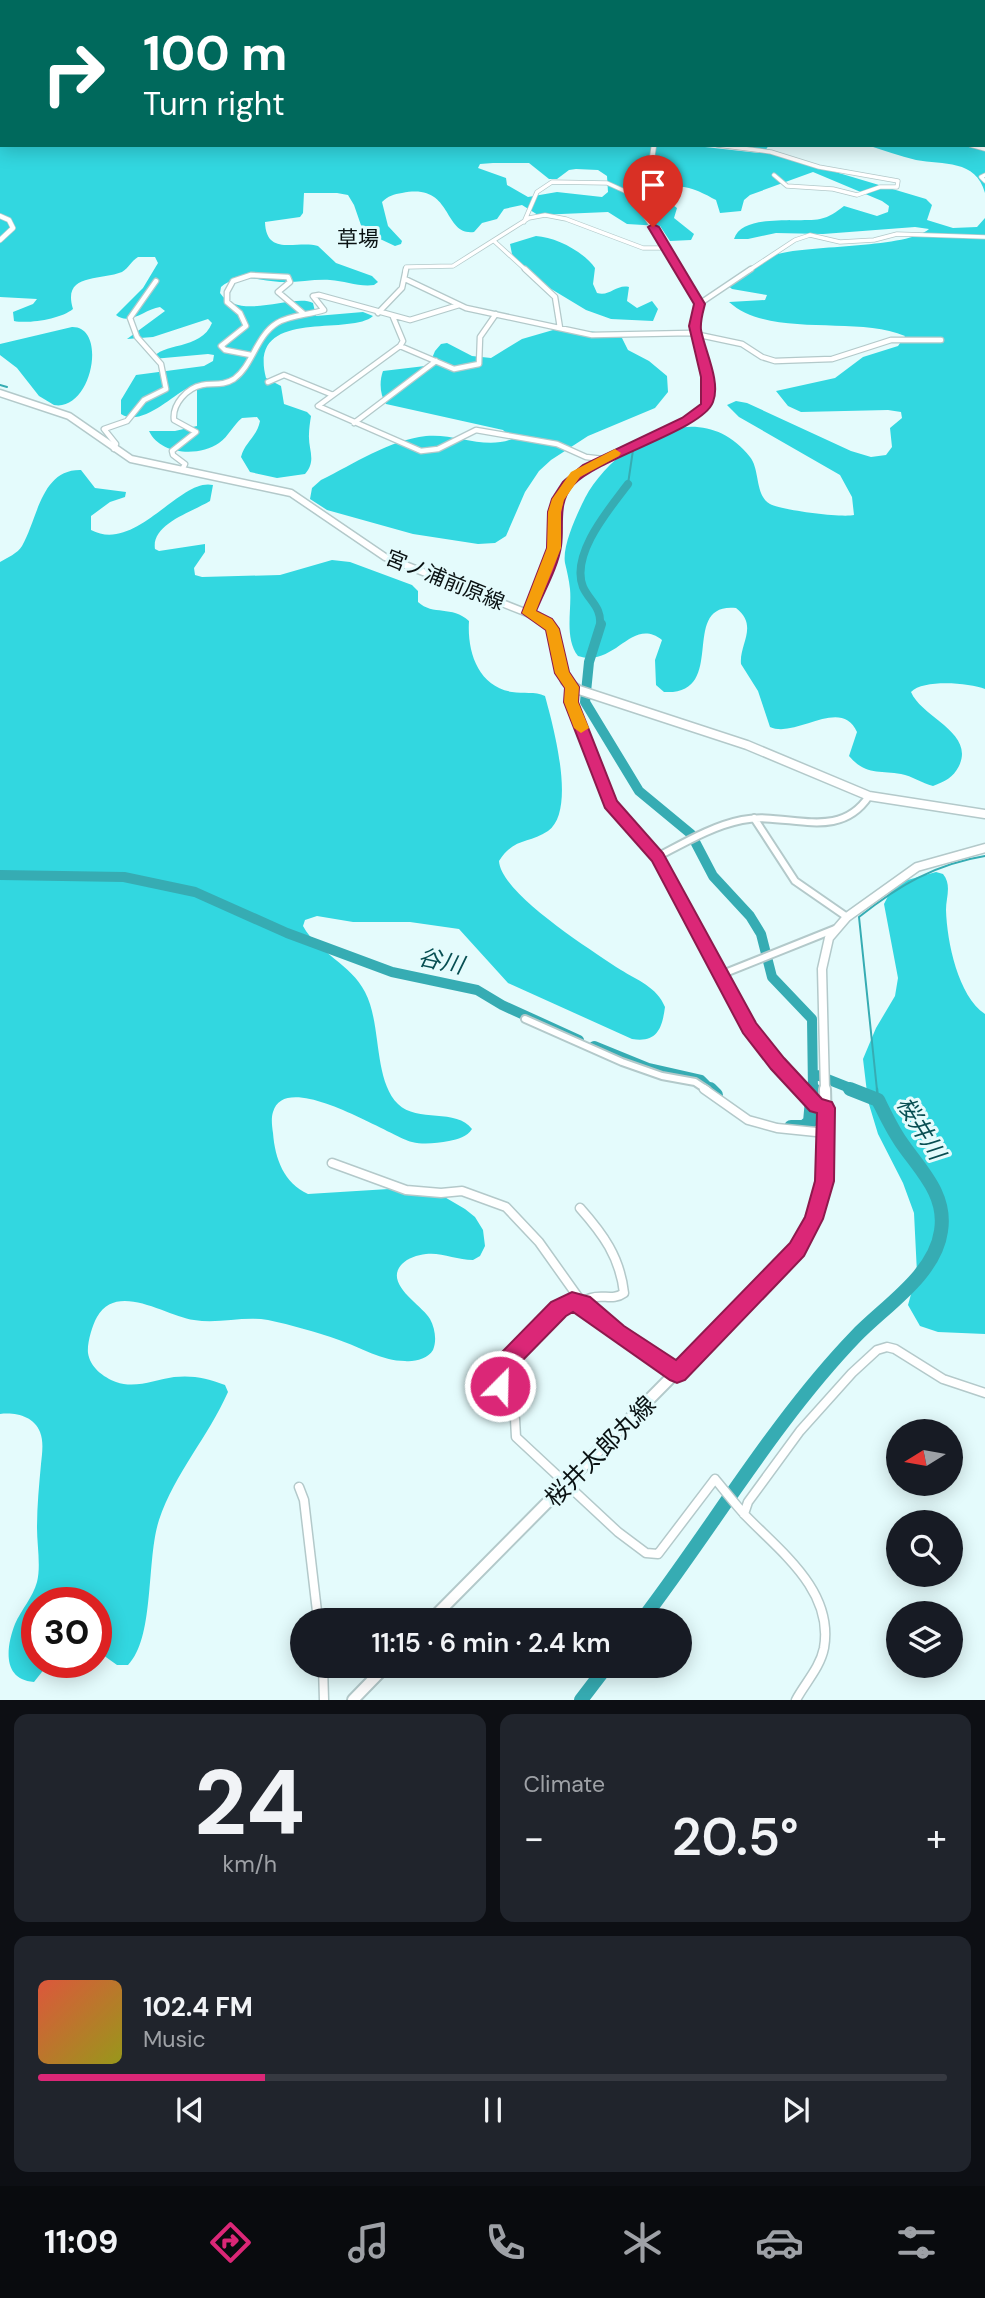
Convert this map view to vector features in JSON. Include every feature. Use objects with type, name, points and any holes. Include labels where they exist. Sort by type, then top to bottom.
[{"type":"main road","name":"宮ノ浦前原線","points":[[0,393],[69,416],[114,450],[131,459],[291,493],[386,557],[529,613],[552,629],[562,673],[576,689]]},
{"type":"main road","points":[[576,689],[747,745],[869,796],[985,814]]},
{"type":"main road","name":"桜井太郎丸線","points":[[442,1608],[762,1288],[803,1241],[821,1195],[826,1133],[821,1106],[825,1083],[822,969],[825,947],[835,929],[847,917],[916,867],[985,848]]},
{"type":"main road","points":[[353,1699],[374,1678]]},
{"type":"street","points":[[654,147],[650,172],[638,197],[642,214],[668,248],[699,304]]},
{"type":"street","points":[[732,147],[771,152],[819,167],[898,181],[897,187],[880,187],[857,195],[833,189],[787,186],[774,175]]},
{"type":"street","points":[[985,175],[981,177],[985,181]]},
{"type":"street","points":[[523,225],[537,192],[552,182],[607,183],[638,197]]},
{"type":"street","points":[[0,216],[9,220],[13,228],[0,240]]},
{"type":"street","points":[[378,313],[402,288],[406,267],[453,266],[536,216],[554,216],[643,248],[668,248]]},
{"type":"street","points":[[529,613],[554,548],[558,499],[575,475],[686,420],[706,405],[709,390],[696,334],[695,319],[699,304],[795,240],[810,235],[839,242],[874,240],[897,234],[985,237]]},
{"type":"street","points":[[494,241],[555,297],[560,328]]},
{"type":"street","points":[[251,355],[225,350],[221,346],[245,329],[240,313],[227,302],[227,292],[233,281],[251,275],[288,277],[290,282],[278,292],[306,314]]},
{"type":"street","points":[[405,279],[459,305],[592,335],[696,334],[742,345],[766,359],[782,361],[832,359],[891,340],[941,340]]},
{"type":"street","points":[[114,450],[116,444],[104,429],[127,421],[144,400],[166,389],[162,364],[150,349],[141,343],[130,318],[156,281]]},
{"type":"street","points":[[181,470],[185,464],[173,455],[172,451],[193,438],[196,432],[175,422],[172,414],[174,408],[196,386],[232,380],[274,326],[324,310],[313,296],[393,317],[423,319],[459,305]]},
{"type":"street","points":[[400,346],[454,369],[479,364],[480,337],[496,314]]},
{"type":"street","points":[[393,317],[403,341],[400,346],[318,406],[421,451],[438,449],[477,429],[557,444],[586,457],[603,459]]},
{"type":"street","points":[[354,423],[436,361]]},
{"type":"street","points":[[268,382],[284,375],[333,395]]},
{"type":"street","points":[[576,689],[571,702],[611,804],[657,857],[750,1028],[808,1096],[821,1106]]},
{"type":"street","points":[[657,857],[699,836],[754,818],[830,822],[843,820],[857,813],[869,796]]},
{"type":"street","points":[[754,818],[795,881],[847,917]]},
{"type":"street","points":[[720,975],[835,929]]},
{"type":"street","points":[[525,1019],[622,1062],[662,1076],[695,1082],[748,1120],[777,1128],[826,1133]]},
{"type":"street","points":[[332,1163],[406,1190],[441,1193],[462,1191],[499,1203],[513,1213],[539,1242],[583,1304],[617,1334],[677,1373]]},
{"type":"street","points":[[580,1208],[610,1242],[618,1259],[624,1293],[617,1298],[591,1298],[583,1304],[564,1304],[508,1360],[500,1386],[504,1401],[515,1419],[516,1437],[618,1532],[646,1553],[658,1555],[715,1479],[809,1583],[819,1601],[826,1634],[824,1649],[817,1666],[796,1699]]},
{"type":"street","points":[[744,1514],[748,1502],[800,1431],[852,1373],[877,1350],[887,1347],[895,1349],[943,1379],[985,1393]]},
{"type":"street","points":[[299,1487],[304,1500],[317,1608]]},
{"type":"street","points":[[320,1698],[324,1678]]},
{"type":"shaded area","points":[[0,147],[705,147],[759,153],[759,149],[746,147],[768,147],[765,151],[926,199],[932,205],[927,220],[953,228],[977,227],[985,218],[985,689],[969,685],[936,684],[911,692],[925,710],[954,734],[960,744],[962,754],[957,770],[945,781],[933,786],[905,775],[861,767],[849,756],[857,732],[850,722],[840,718],[829,718],[792,728],[770,727],[758,691],[741,664],[747,628],[743,615],[736,608],[719,610],[709,619],[695,680],[684,689],[664,692],[656,685],[655,660],[662,640],[651,634],[641,634],[603,655],[591,658],[578,656],[571,641],[570,589],[565,556],[578,513],[599,478],[616,459],[660,432],[684,427],[707,429],[730,438],[750,457],[762,495],[770,504],[811,513],[854,515],[852,497],[840,475],[739,417],[727,405],[736,401],[747,403],[851,451],[871,457],[886,455],[892,447],[890,428],[902,418],[901,412],[801,412],[788,406],[776,391],[835,378],[863,357],[898,346],[905,336],[862,327],[767,320],[746,313],[729,302],[765,300],[767,295],[732,289],[727,285],[757,263],[778,254],[901,240],[929,229],[915,227],[823,234],[776,233],[734,239],[739,231],[748,225],[820,219],[830,216],[844,206],[877,216],[888,212],[889,206],[882,201],[813,172],[750,195],[744,200],[741,211],[720,213],[716,200],[694,190],[670,188],[663,198],[677,208],[674,218],[694,234],[691,240],[670,241],[660,226],[627,224],[608,212],[538,215],[522,205],[504,209],[497,219],[482,223],[474,232],[464,231],[431,195],[419,192],[402,193],[382,202],[388,226],[402,241],[395,246],[363,231],[348,195],[304,193],[303,213],[300,217],[265,222],[271,240],[284,245],[318,246],[336,263],[372,276],[378,282],[374,285],[357,285],[330,280],[286,282],[242,278],[221,287],[220,293],[229,301],[240,305],[304,301],[313,303],[316,316],[363,312],[373,316],[361,322],[285,332],[271,341],[264,356],[266,378],[281,386],[284,404],[311,416],[309,469],[305,474],[277,478],[250,472],[241,457],[258,427],[260,421],[257,417],[242,418],[219,443],[201,450],[191,452],[171,449],[154,439],[149,431],[175,431],[197,426],[197,390],[194,387],[186,389],[146,414],[129,417],[121,414],[121,400],[136,375],[204,366],[213,361],[214,355],[208,354],[153,359],[164,350],[199,338],[207,332],[212,323],[208,319],[153,337],[127,339],[165,311],[160,307],[154,308],[127,319],[116,315],[143,288],[158,263],[155,257],[138,257],[122,272],[78,284],[71,297],[73,309],[68,313],[45,320],[14,321],[13,312],[33,304],[37,299],[0,297]],"holes":[[[529,163],[549,179],[557,179],[569,170],[598,170],[607,176],[608,192],[602,197],[557,192],[528,197],[507,185],[506,178],[478,168],[480,164]]]},
{"type":"shaded area","points":[[874,147],[985,147],[985,193],[981,182],[966,169],[916,160]]},
{"type":"shaded area","points":[[536,236],[561,242],[590,262],[595,268],[593,284],[597,293],[629,287],[627,301],[637,308],[652,301],[658,309],[653,321],[611,319],[586,310],[528,275],[512,254],[510,244]]},
{"type":"shaded area","points":[[72,327],[83,330],[90,340],[91,368],[78,396],[67,404],[54,405],[39,396],[17,368],[0,355],[0,344]]},
{"type":"shaded area","points":[[560,328],[614,334],[622,338],[628,350],[649,361],[667,376],[668,392],[655,408],[588,436],[551,460],[539,471],[525,492],[506,536],[495,543],[478,544],[413,534],[327,510],[310,499],[312,488],[321,480],[372,454],[412,438],[437,436],[491,443],[512,439],[503,430],[386,404],[381,388],[383,371],[425,366],[430,363],[441,344],[447,343],[472,356],[491,358],[522,339]]},
{"type":"shaded area","points":[[81,470],[95,488],[126,492],[125,497],[110,502],[91,516],[91,530],[108,535],[124,532],[141,524],[186,492],[200,486],[213,485],[210,501],[174,520],[159,532],[155,540],[155,549],[159,551],[205,544],[205,552],[194,568],[195,575],[280,575],[332,560],[350,562],[412,585],[418,591],[418,602],[424,606],[456,613],[469,621],[473,656],[483,675],[491,683],[512,692],[545,696],[560,767],[561,806],[557,821],[548,831],[516,844],[505,853],[499,861],[504,874],[515,889],[550,921],[646,985],[657,994],[665,1007],[657,1033],[647,1039],[632,1039],[508,983],[459,929],[410,922],[353,922],[317,916],[305,920],[303,926],[309,935],[352,974],[365,992],[374,1019],[385,1080],[398,1104],[415,1113],[457,1119],[472,1129],[465,1136],[456,1139],[417,1143],[316,1100],[296,1097],[281,1100],[272,1114],[272,1125],[282,1169],[293,1183],[308,1194],[405,1188],[436,1192],[475,1217],[483,1230],[485,1246],[480,1256],[473,1260],[423,1254],[407,1260],[397,1272],[400,1286],[426,1313],[434,1330],[433,1350],[428,1356],[416,1360],[388,1359],[322,1334],[268,1320],[194,1320],[129,1301],[106,1307],[97,1317],[88,1349],[91,1363],[102,1374],[116,1382],[130,1385],[187,1376],[225,1385],[228,1392],[174,1486],[159,1520],[142,1637],[137,1653],[128,1665],[117,1665],[112,1661],[112,1587],[35,1587],[39,1562],[37,1520],[42,1440],[37,1427],[29,1419],[0,1414],[0,562],[22,546],[42,497],[57,478],[68,472]]},
{"type":"shaded area","points":[[936,872],[943,874],[947,882],[947,923],[961,982],[976,1006],[985,1014],[985,1334],[938,1332],[920,1326],[908,1305],[917,1273],[914,1213],[903,1183],[878,1134],[868,1101],[863,1059],[876,1028],[895,996],[898,978],[884,904],[891,890],[904,881]]},
{"type":"shaded area","points":[[21,1614],[21,1678],[37,1678],[34,1682],[24,1680],[16,1675],[9,1661],[15,1624]]},
{"type":"waterway","points":[[0,385],[7,387]]},
{"type":"waterway","points":[[628,484],[633,450]]},
{"type":"waterway","name":"桜井川","points":[[600,626],[597,609],[583,587],[580,574],[582,560],[602,518],[628,484]]},
{"type":"waterway","name":"桜井川","points":[[601,624],[589,662],[585,702],[639,791],[691,834],[713,876],[750,916],[761,934],[772,977],[812,1019],[813,1089]]},
{"type":"waterway","points":[[877,1090],[859,917],[918,878],[950,865],[985,856]]},
{"type":"waterway","name":"谷川","points":[[0,875],[124,877],[195,892],[287,933],[392,972],[477,990],[502,1005],[579,1040]]},
{"type":"waterway","name":"谷川","points":[[594,1046],[648,1068],[701,1080],[716,1095]]},
{"type":"waterway","name":"桜井川","points":[[817,1075],[855,1090]]},
{"type":"waterway","name":"谷川","points":[[791,1127],[804,1127],[810,1122],[813,1089]]},
{"type":"waterway","name":"桜井川","points":[[651,1608],[798,1403],[856,1336],[919,1276],[937,1247],[942,1218],[940,1205],[930,1183],[898,1137],[878,1100],[850,1089]]},
{"type":"waterway","points":[[877,1089],[878,1100]]},
{"type":"waterway","name":"桜井川","points":[[581,1700],[598,1678]]},
{"type":"slow traffic","points":[[581,728],[571,702],[572,687],[565,681],[562,673],[552,629],[529,613],[554,548],[558,499],[575,475],[615,453]]},
{"type":"district","name":"草場","points":[[358,239]]},
{"type":"route","points":[[500,1386],[508,1360],[558,1309],[572,1302],[583,1304],[587,1311],[617,1334],[677,1373],[797,1250],[813,1219],[824,1181],[826,1108],[817,1105],[777,1063],[750,1028],[657,857],[611,804],[571,702],[572,687],[565,681],[562,673],[552,629],[529,613],[554,548],[555,512],[558,499],[567,484],[587,467],[686,420],[699,412],[709,398],[695,326],[699,304],[674,258],[653,227]]}]
